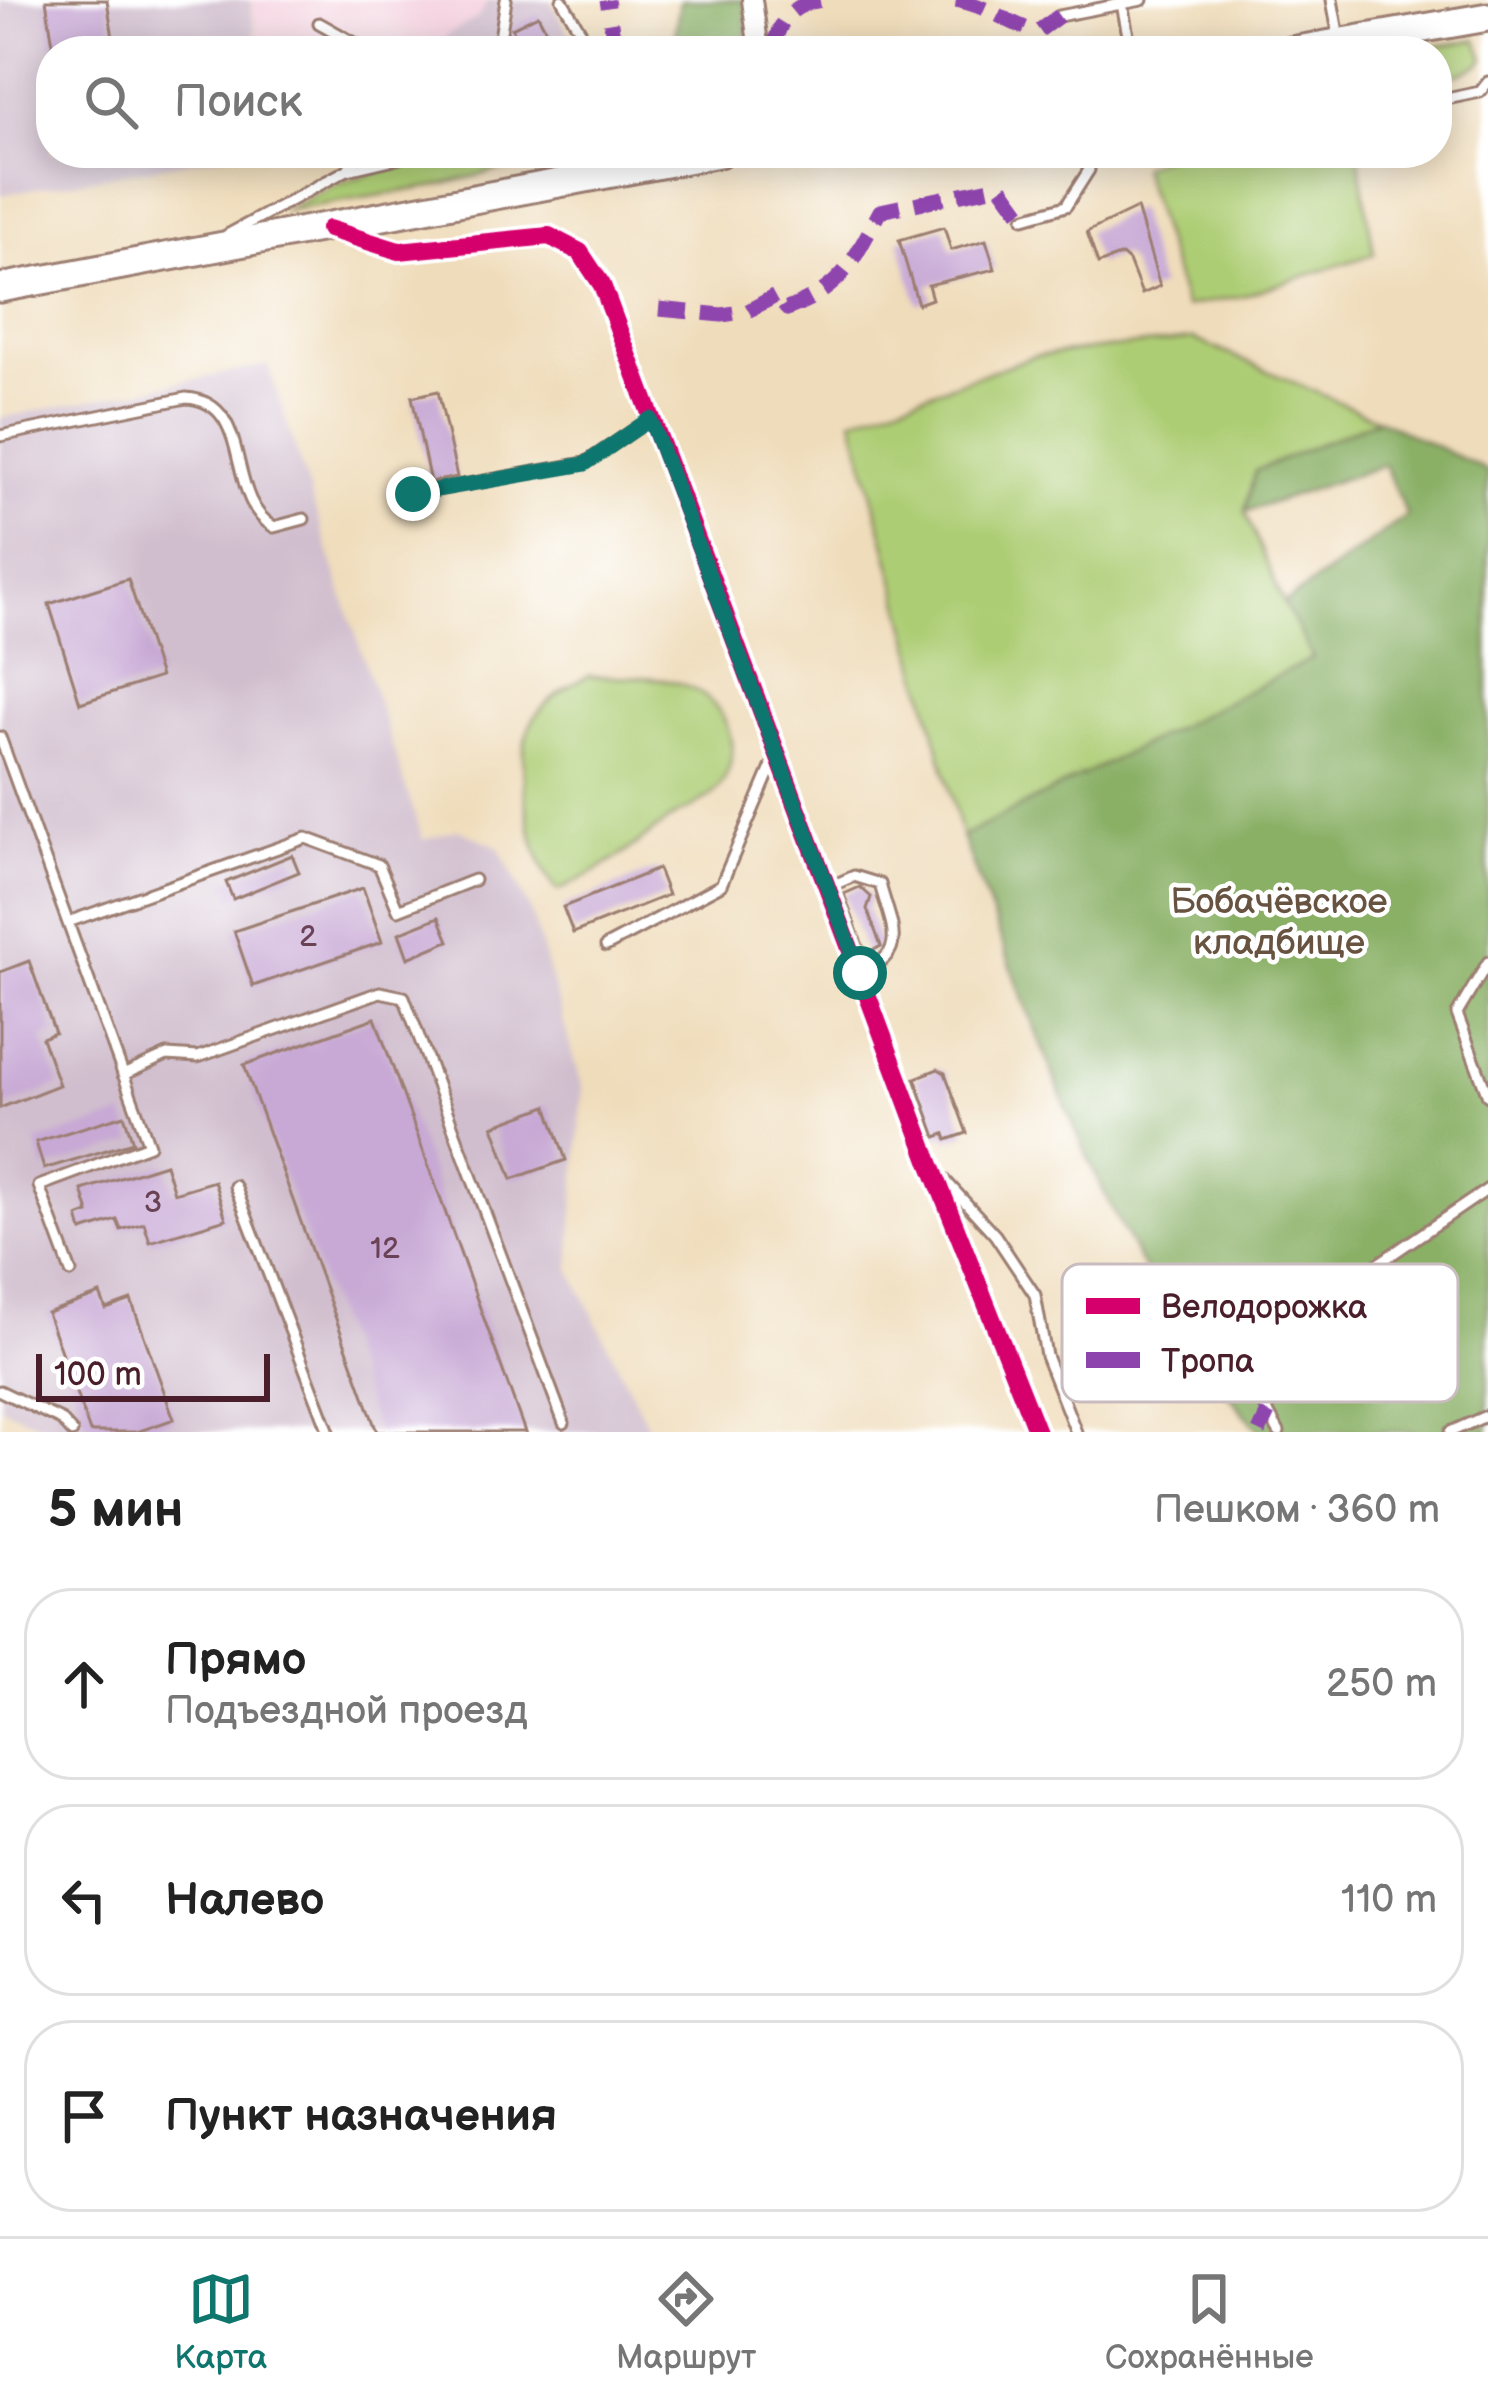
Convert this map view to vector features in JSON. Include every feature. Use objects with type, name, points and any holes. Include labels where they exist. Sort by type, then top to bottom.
[{"type":"main road","points":[[1383,36],[1488,17]]},
{"type":"main road","points":[[0,288],[648,168]]},
{"type":"street","points":[[752,0],[757,36]]},
{"type":"street","points":[[329,229],[399,251],[549,236],[580,252],[602,285],[931,1166],[1036,1432]]},
{"type":"lane","points":[[500,36],[506,0]]},
{"type":"lane","points":[[562,0],[583,36]]},
{"type":"lane","points":[[1059,16],[1142,0]]},
{"type":"lane","points":[[1321,36],[1332,0]]},
{"type":"lane","points":[[1122,4],[1128,36]]},
{"type":"lane","points":[[319,23],[342,36]]},
{"type":"lane","points":[[1452,98],[1480,92],[1488,82]]},
{"type":"lane","points":[[208,249],[244,222],[356,168]]},
{"type":"lane","points":[[1024,218],[1066,206],[1089,168]]},
{"type":"lane","points":[[0,436],[186,398],[207,399],[223,411],[254,506],[265,521],[274,526],[304,519]]},
{"type":"lane","points":[[413,494],[585,464],[650,419]]},
{"type":"lane","points":[[0,737],[149,1144],[39,1186],[71,1272]]},
{"type":"lane","points":[[606,946],[721,885],[778,751]]},
{"type":"lane","points":[[68,922],[306,838],[380,865],[398,910],[474,880]]},
{"type":"lane","points":[[827,888],[854,876],[880,884],[894,936],[892,952],[884,964],[860,973]]},
{"type":"lane","points":[[1488,962],[1457,1014],[1488,1096]]},
{"type":"lane","points":[[123,1075],[167,1055],[198,1057],[380,992],[404,997],[564,1423]]},
{"type":"lane","points":[[931,1166],[995,1234],[1035,1294],[1046,1356],[1062,1397]]},
{"type":"lane","points":[[235,1186],[329,1432]]},
{"type":"lane","points":[[1378,1264],[1488,1189]]},
{"type":"lane","points":[[0,1391],[61,1420],[72,1432]]},
{"type":"lane","points":[[1064,1402],[1076,1432]]},
{"type":"lane","points":[[1273,1402],[1266,1409],[1279,1432]]},
{"type":"lane","points":[[1450,1432],[1488,1415]]},
{"type":"shaded area","points":[[0,0],[251,0],[255,36],[36,36],[36,168],[152,168],[0,195]]},
{"type":"shaded area","points":[[252,0],[488,0],[479,17],[447,36],[256,36]]},
{"type":"shaded area","points":[[488,0],[550,0],[570,36],[447,36],[479,17]]},
{"type":"shaded area","points":[[268,365],[423,840],[458,829],[499,847],[531,912],[583,1088],[570,1268],[651,1432],[55,1432],[0,1406],[0,418]]},
{"type":"green space","points":[[680,0],[744,0],[748,36],[675,36]]},
{"type":"green space","points":[[1477,40],[1484,59],[1452,76],[1452,44]]},
{"type":"green space","points":[[391,168],[507,168],[436,186],[282,211],[339,183]]},
{"type":"green space","points":[[1141,168],[1360,168],[1374,254],[1242,296],[1185,307]]},
{"type":"green space","points":[[1194,339],[1378,419],[1255,472],[1245,512],[1284,604],[1314,658],[962,837],[853,419],[1035,356]]},
{"type":"green space","name":"Бобачёвское кладбище","points":[[1378,419],[1488,471],[1488,1432],[1261,1432],[1237,1402],[1458,1402],[1458,1264],[1142,1264],[1084,1150],[962,837],[1313,658],[1284,604],[1407,516],[1384,465],[1245,512],[1255,471]]},
{"type":"green space","points":[[588,676],[665,680],[703,695],[724,719],[730,734],[730,765],[709,798],[558,891],[533,839],[524,750],[531,724],[544,707]]},
{"type":"building","points":[[46,0],[107,0],[113,36],[52,36]]},
{"type":"building","points":[[538,15],[549,36],[516,36],[512,28]]},
{"type":"building","points":[[1137,208],[1160,286],[1142,294],[1122,255],[1098,264],[1087,232]]},
{"type":"building","points":[[944,227],[951,250],[986,240],[995,269],[928,285],[932,299],[918,304],[899,240]]},
{"type":"building","points":[[438,391],[457,477],[430,482],[412,397]]},
{"type":"building","points":[[128,579],[160,677],[80,703],[49,604]]},
{"type":"building","points":[[292,855],[299,872],[233,899],[226,882]]},
{"type":"building","points":[[658,869],[668,895],[573,933],[563,907]]},
{"type":"building","points":[[860,887],[871,897],[867,909],[881,946],[866,954],[844,894]]},
{"type":"building","points":[[363,888],[382,942],[253,986],[234,931]]},
{"type":"building","points":[[439,917],[449,941],[408,958],[399,933]]},
{"type":"building","points":[[29,961],[55,1033],[42,1038],[59,1085],[0,1108],[0,972]]},
{"type":"building","points":[[375,1018],[525,1432],[377,1432],[244,1065]]},
{"type":"building","points":[[938,1069],[945,1073],[967,1133],[947,1140],[945,1134],[936,1137],[915,1078]]},
{"type":"building","points":[[547,1106],[566,1160],[512,1179],[493,1126]]},
{"type":"building","points":[[124,1115],[133,1142],[44,1169],[36,1142]]},
{"type":"building","points":[[165,1164],[174,1193],[214,1181],[226,1219],[150,1242],[144,1223],[121,1230],[117,1220],[82,1231],[78,1217],[89,1213],[82,1190]]},
{"type":"building","points":[[100,1294],[106,1309],[131,1300],[174,1419],[137,1432],[90,1432],[47,1313]]},
{"type":"marked path","points":[[607,0],[613,36]]},
{"type":"marked path","points":[[777,36],[794,10],[823,0]]},
{"type":"marked path","points":[[956,0],[1037,32],[1059,16]]},
{"type":"marked path","points":[[659,309],[722,315],[748,311],[777,295],[787,309],[806,301],[844,271],[880,211],[1001,186],[1024,218]]},
{"type":"marked path","points":[[1259,1432],[1268,1413]]},
{"type":"cycle path","points":[[329,229],[399,251],[549,236],[580,252],[602,285],[931,1165],[1037,1432]]},
{"type":"route","points":[[413,494],[585,464],[650,419],[860,973]]}]
